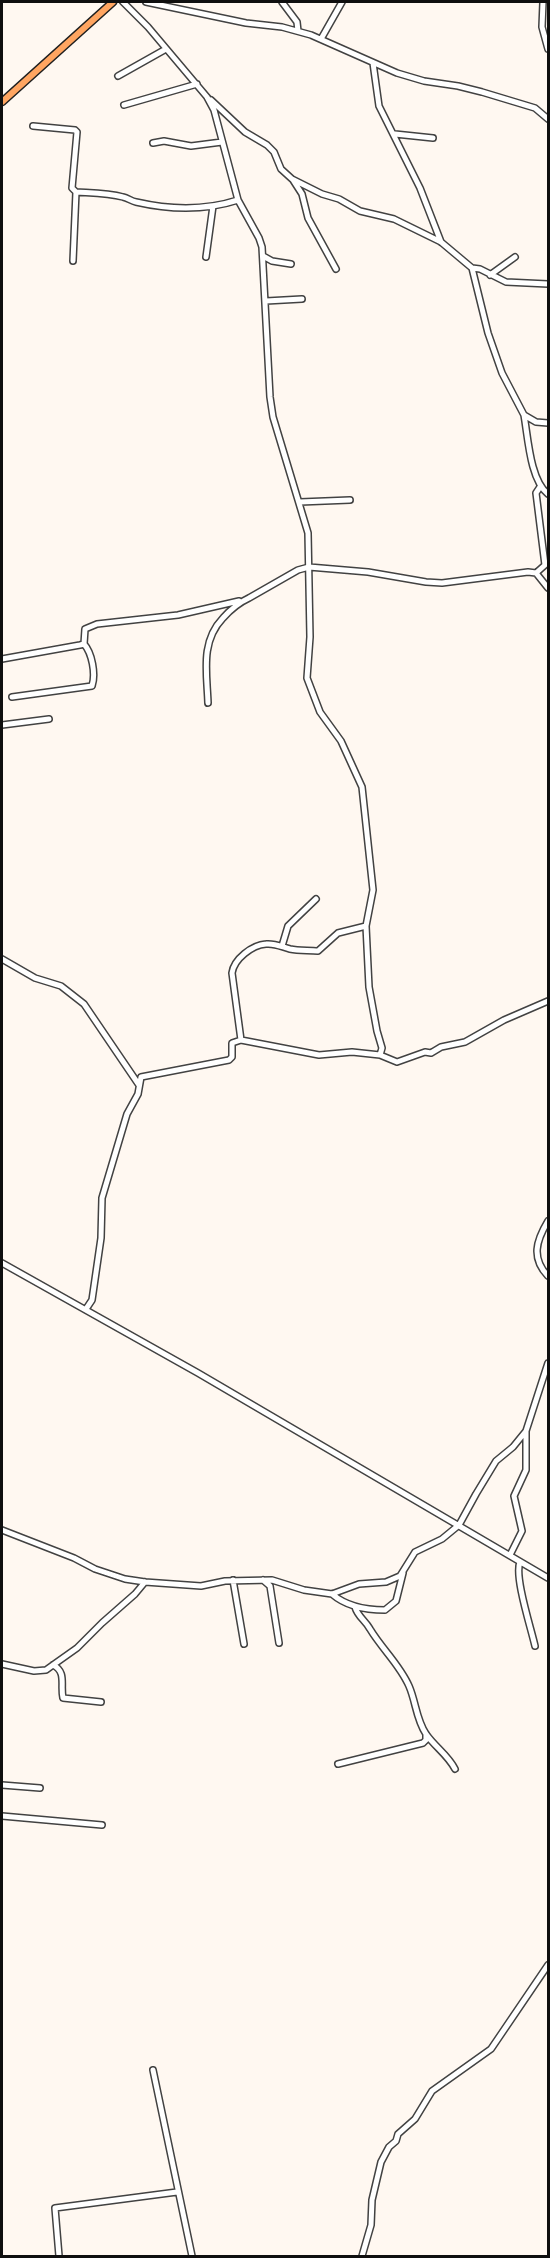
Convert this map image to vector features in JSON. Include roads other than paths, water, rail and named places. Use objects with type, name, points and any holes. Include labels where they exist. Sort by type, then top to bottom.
[{"type":"main road","points":[[2,102],[113,2]]},
{"type":"street","points":[[123,2],[207,97],[244,132],[267,145],[274,152],[281,169],[292,179],[302,194],[308,218],[336,269]]},
{"type":"street","points":[[146,2],[298,32],[321,39],[373,63],[415,78],[463,87],[549,111]]},
{"type":"street","points":[[282,2],[297,22],[298,32]]},
{"type":"street","points":[[321,39],[342,2]]},
{"type":"street","points":[[543,2],[542,27],[549,50]]},
{"type":"street","points":[[118,76],[166,49]]},
{"type":"street","points":[[373,63],[377,98],[425,200],[441,242]]},
{"type":"street","points":[[124,105],[197,84]]},
{"type":"street","points":[[207,97],[214,110],[238,200],[259,238],[263,256],[271,407],[308,533],[310,637],[307,678],[320,712],[341,741],[362,787],[373,890],[366,926],[369,987],[382,1048],[380,1055]]},
{"type":"street","points":[[539,110],[549,119]]},
{"type":"street","points":[[33,126],[77,132],[72,188],[76,192],[124,197],[134,202],[166,207],[195,209],[238,200]]},
{"type":"street","points":[[395,134],[434,138]]},
{"type":"street","points":[[153,143],[165,141],[191,146],[222,142]]},
{"type":"street","points":[[292,179],[322,194],[339,199],[360,211],[394,219],[441,242],[472,268],[484,321],[500,368],[524,415],[540,487],[549,494]]},
{"type":"street","points":[[73,261],[76,192]]},
{"type":"street","points":[[206,257],[213,206]]},
{"type":"street","points":[[263,256],[272,261],[291,264]]},
{"type":"street","points":[[490,274],[515,257]]},
{"type":"street","points":[[472,268],[480,268],[506,282],[549,284]]},
{"type":"street","points":[[266,301],[302,299]]},
{"type":"street","points":[[524,415],[536,422],[549,423]]},
{"type":"street","points":[[12,697],[92,686],[94,680],[90,657],[84,644],[85,629],[97,624],[178,615],[241,601],[298,570],[309,567],[368,572],[442,583],[518,572],[536,573],[547,565],[536,493],[540,487]]},
{"type":"street","points":[[300,502],[350,500]]},
{"type":"street","points":[[536,573],[549,588]]},
{"type":"street","points":[[208,703],[206,655],[210,633],[222,618],[241,601]]},
{"type":"street","points":[[2,659],[84,644]]},
{"type":"street","points":[[2,725],[49,719]]},
{"type":"street","points":[[282,946],[288,926],[316,899]]},
{"type":"street","points":[[241,1040],[232,973],[234,966],[244,954],[266,944],[318,951],[338,933],[366,926]]},
{"type":"street","points":[[2,952],[2,959],[31,976],[60,986],[84,1004],[139,1085]]},
{"type":"street","points":[[86,1309],[92,1300],[101,1238],[102,1198],[127,1114],[138,1094],[141,1077],[229,1060],[232,1057],[232,1043],[241,1040],[322,1055],[348,1052],[380,1055],[397,1062],[425,1052],[431,1053],[441,1047],[460,1044],[504,1020],[549,1001]]},
{"type":"street","points":[[549,1221],[538,1245],[537,1255],[538,1265],[549,1276]]},
{"type":"street","points":[[2,1263],[86,1309],[549,1578]]},
{"type":"street","points":[[510,1555],[522,1531],[514,1496],[526,1470],[526,1431],[549,1363]]},
{"type":"street","points":[[2,1530],[125,1579],[201,1586],[233,1580],[278,1581],[304,1590],[332,1594],[355,1607],[389,1609],[396,1601],[403,1572],[415,1552],[442,1539],[459,1525],[496,1461],[513,1447],[526,1431]]},
{"type":"street","points":[[520,1562],[517,1568],[535,1646]]},
{"type":"street","points":[[332,1594],[359,1584],[386,1582],[403,1572]]},
{"type":"street","points":[[233,1580],[244,1644]]},
{"type":"street","points":[[263,1580],[270,1586],[279,1643]]},
{"type":"street","points":[[2,1664],[34,1671],[46,1670],[77,1648],[145,1582]]},
{"type":"street","points":[[355,1607],[357,1615],[365,1621],[382,1648],[402,1673],[426,1734],[447,1756],[455,1769]]},
{"type":"street","points":[[53,1665],[62,1673],[63,1698],[101,1702]]},
{"type":"street","points":[[338,1764],[423,1743],[426,1740],[426,1734]]},
{"type":"street","points":[[2,1785],[40,1788]]},
{"type":"street","points":[[2,1816],[102,1825]]},
{"type":"street","points":[[362,2256],[369,2236],[372,2200],[381,2162],[389,2148],[396,2141],[398,2134],[415,2119],[432,2091],[491,2049],[549,1965]]},
{"type":"street","points":[[153,2070],[192,2256]]},
{"type":"street","points":[[59,2256],[55,2208],[177,2192]]}]
